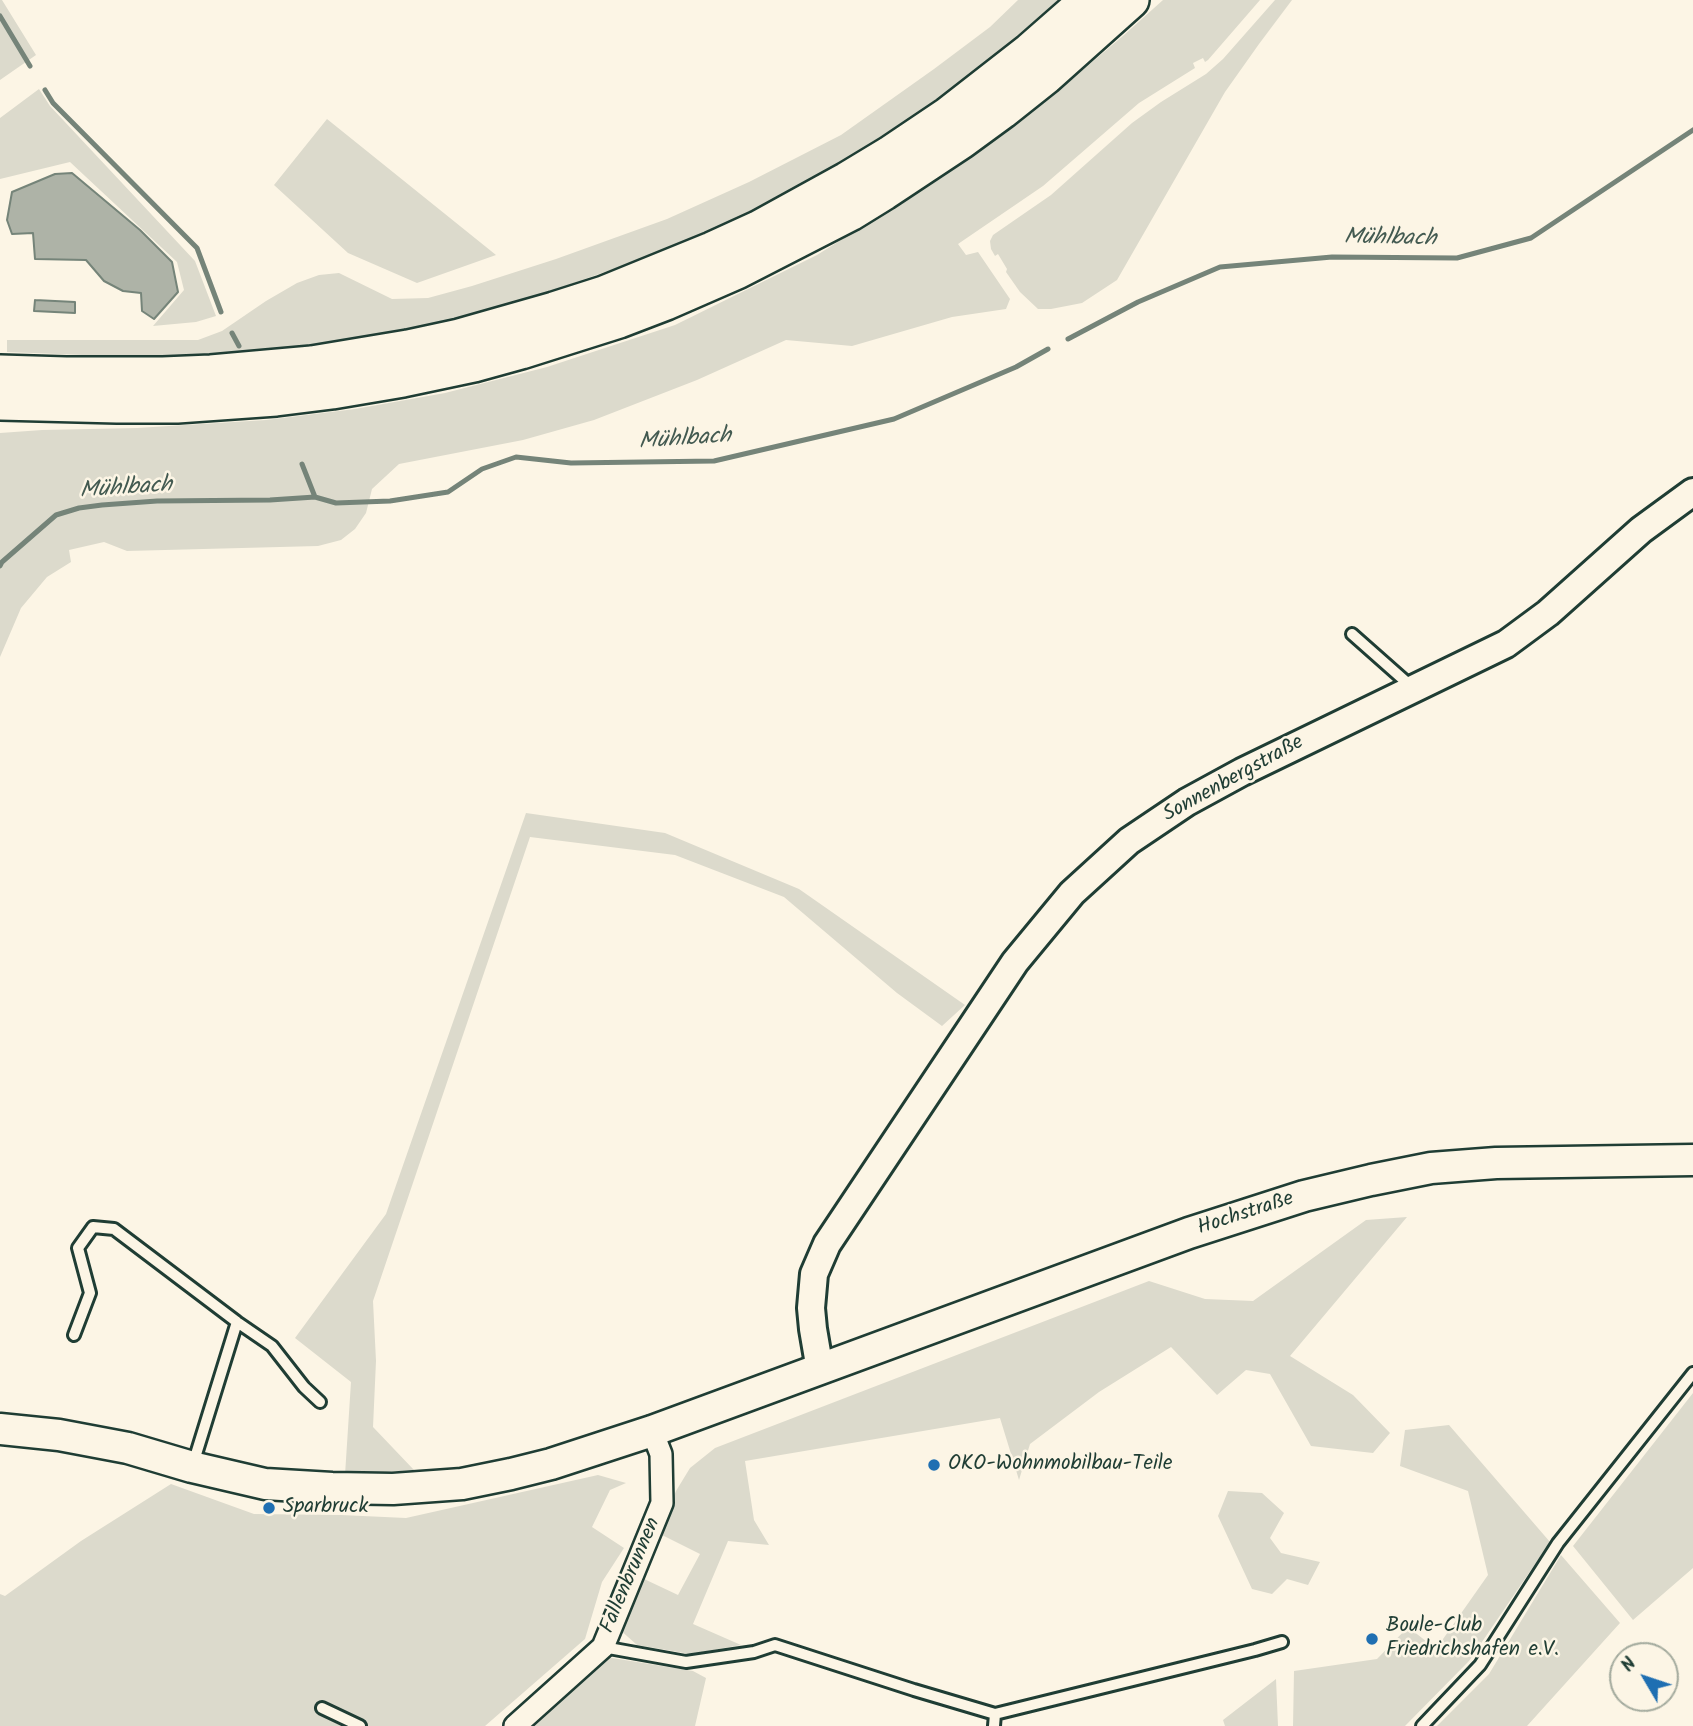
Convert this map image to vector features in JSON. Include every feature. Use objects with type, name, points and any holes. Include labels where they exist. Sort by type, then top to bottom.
[{"type":"highway","points":[[0,373],[163,375],[312,364],[459,337],[604,294],[758,229],[858,174],[957,108],[1030,51],[1087,0]]},
{"type":"highway","points":[[0,402],[177,405],[276,398],[403,379],[521,351],[583,332],[666,302],[737,271],[850,213],[917,171],[1002,111],[1057,67],[1131,0]]},
{"type":"highway","points":[[0,421],[117,405]]},
{"type":"main road","name":"Hochstraße","points":[[820,1370],[1189,1233],[1304,1196],[1357,1183],[1431,1168],[1496,1163],[1693,1160]]},
{"type":"main road","points":[[0,1429],[60,1435],[128,1448],[192,1467],[265,1484],[332,1488],[427,1487],[461,1484],[512,1474],[563,1460],[820,1370]]},
{"type":"street","name":"Sonnenbergstraße","points":[[820,1370],[811,1308],[814,1275],[827,1244],[1015,962],[1072,893],[1129,842],[1187,802],[1242,772],[1506,644],[1548,613],[1641,530],[1693,492]]},
{"type":"street","name":"Fallenbrunnen","points":[[515,1726],[603,1647],[662,1503],[661,1454],[652,1431]]},
{"type":"lane","points":[[1352,634],[1413,689]]},
{"type":"lane","points":[[74,1335],[90,1293],[78,1248],[93,1227],[114,1229],[272,1346],[304,1387],[320,1402]]},
{"type":"lane","points":[[192,1467],[237,1322]]},
{"type":"lane","points":[[1422,1726],[1480,1665],[1558,1544],[1693,1373]]},
{"type":"lane","points":[[603,1647],[686,1662],[754,1652],[775,1645],[914,1690],[994,1720],[1282,1642]]},
{"type":"lane","points":[[322,1708],[360,1726]]},
{"type":"shaded area","points":[[0,0],[36,55],[0,80]]},
{"type":"shaded area","points":[[1018,0],[1058,0],[1019,36],[933,103],[816,178],[758,209],[647,257],[517,303],[433,325],[317,346],[226,356],[157,358],[7,352],[7,340],[198,340],[222,331],[297,283],[319,275],[339,273],[392,299],[428,298],[556,259],[667,219],[749,182],[841,135],[990,27]]},
{"type":"shaded area","points":[[1163,0],[1260,0],[1208,60],[1205,62],[1203,58],[1193,63],[1195,68],[1139,103],[1043,186],[958,244],[966,255],[978,252],[1010,299],[1006,309],[952,317],[852,346],[786,340],[697,380],[594,420],[523,440],[399,464],[372,489],[366,513],[355,529],[341,540],[318,546],[127,551],[104,542],[69,550],[71,562],[47,577],[21,608],[0,657],[0,433],[266,420],[355,409],[445,393],[547,367],[675,325],[817,255],[937,180],[1052,96]]},
{"type":"shaded area","points":[[1275,0],[1292,0],[1225,92],[1117,280],[1082,303],[1038,309],[1020,292],[998,254],[995,256],[990,241],[993,235],[1051,195],[1132,123],[1206,74],[1223,59]]},
{"type":"shaded area","points":[[39,89],[50,106],[195,261],[216,316],[196,322],[153,326],[184,290],[177,262],[70,162],[0,179],[0,118]]},
{"type":"shaded area","points":[[327,119],[496,255],[417,283],[348,253],[274,185]]},
{"type":"shaded area","points":[[72,173],[140,230],[172,262],[178,292],[154,319],[142,311],[141,293],[123,291],[104,281],[86,260],[35,259],[33,233],[12,234],[7,220],[12,192],[55,174]]},
{"type":"shaded area","points":[[35,300],[75,302],[75,313],[34,311]]},
{"type":"shaded area","points":[[526,813],[665,833],[799,889],[965,1005],[942,1026],[897,993],[784,897],[675,855],[530,837],[373,1301],[376,1361],[373,1427],[414,1470],[345,1475],[351,1382],[295,1338],[386,1214]]},
{"type":"shaded area","points":[[1407,1217],[1290,1356],[1353,1395],[1390,1433],[1373,1453],[1311,1446],[1270,1374],[1246,1370],[1217,1395],[1171,1347],[1099,1392],[1030,1444],[1019,1480],[1000,1418],[745,1461],[754,1520],[769,1545],[728,1541],[693,1624],[741,1645],[690,1654],[637,1645],[618,1628],[642,1578],[678,1595],[700,1554],[658,1533],[676,1491],[690,1468],[715,1448],[1149,1281],[1205,1299],[1253,1301],[1366,1220]]},
{"type":"shaded area","points":[[1693,1393],[1693,1568],[1633,1620],[1573,1546]]},
{"type":"shaded area","points":[[1449,1425],[1550,1542],[1469,1661],[1405,1726],[1293,1726],[1294,1671],[1377,1659],[1408,1627],[1436,1649],[1488,1575],[1468,1491],[1400,1466],[1405,1430]]},
{"type":"shaded area","points":[[598,1475],[626,1483],[610,1490],[592,1527],[624,1548],[602,1582],[585,1639],[485,1726],[0,1726],[0,1594],[5,1596],[81,1541],[171,1484],[254,1514],[406,1518]]},
{"type":"shaded area","points":[[1228,1491],[1262,1493],[1284,1513],[1270,1538],[1281,1553],[1320,1562],[1308,1585],[1287,1579],[1272,1594],[1252,1589],[1218,1516]]},
{"type":"shaded area","points":[[1561,1555],[1620,1623],[1527,1726],[1437,1726],[1489,1674]]},
{"type":"shaded area","points":[[606,1657],[693,1671],[706,1678],[695,1726],[528,1726]]},
{"type":"shaded area","points":[[1276,1679],[1278,1726],[1225,1726],[1223,1720]]},
{"type":"waterway","name":"Mühlbach","points":[[0,16],[30,66]]},
{"type":"waterway","name":"Mühlbach","points":[[45,90],[53,103],[197,248],[221,312]]},
{"type":"waterway","name":"Mühlbach","points":[[1068,339],[1138,302],[1220,267],[1332,257],[1457,258],[1531,238],[1693,130]]},
{"type":"waterway","name":"Mühlbach","points":[[232,333],[239,346]]},
{"type":"waterway","name":"Mühlbach","points":[[0,566],[56,515],[79,508],[157,501],[315,497],[336,503],[390,501],[448,492],[482,469],[516,457],[571,463],[714,461],[894,419],[1016,367],[1048,349]]},
{"type":"waterway","name":"Mühlbach","points":[[302,464],[315,497]]},
{"type":"place","name":"OKO-Wohnmobilbau-Teile","points":[[934,1465]]},
{"type":"place","name":"Sparbruck","points":[[269,1508]]},
{"type":"place","name":"Boule-Club Friedrichshafen e.V.","points":[[1372,1639]]}]
